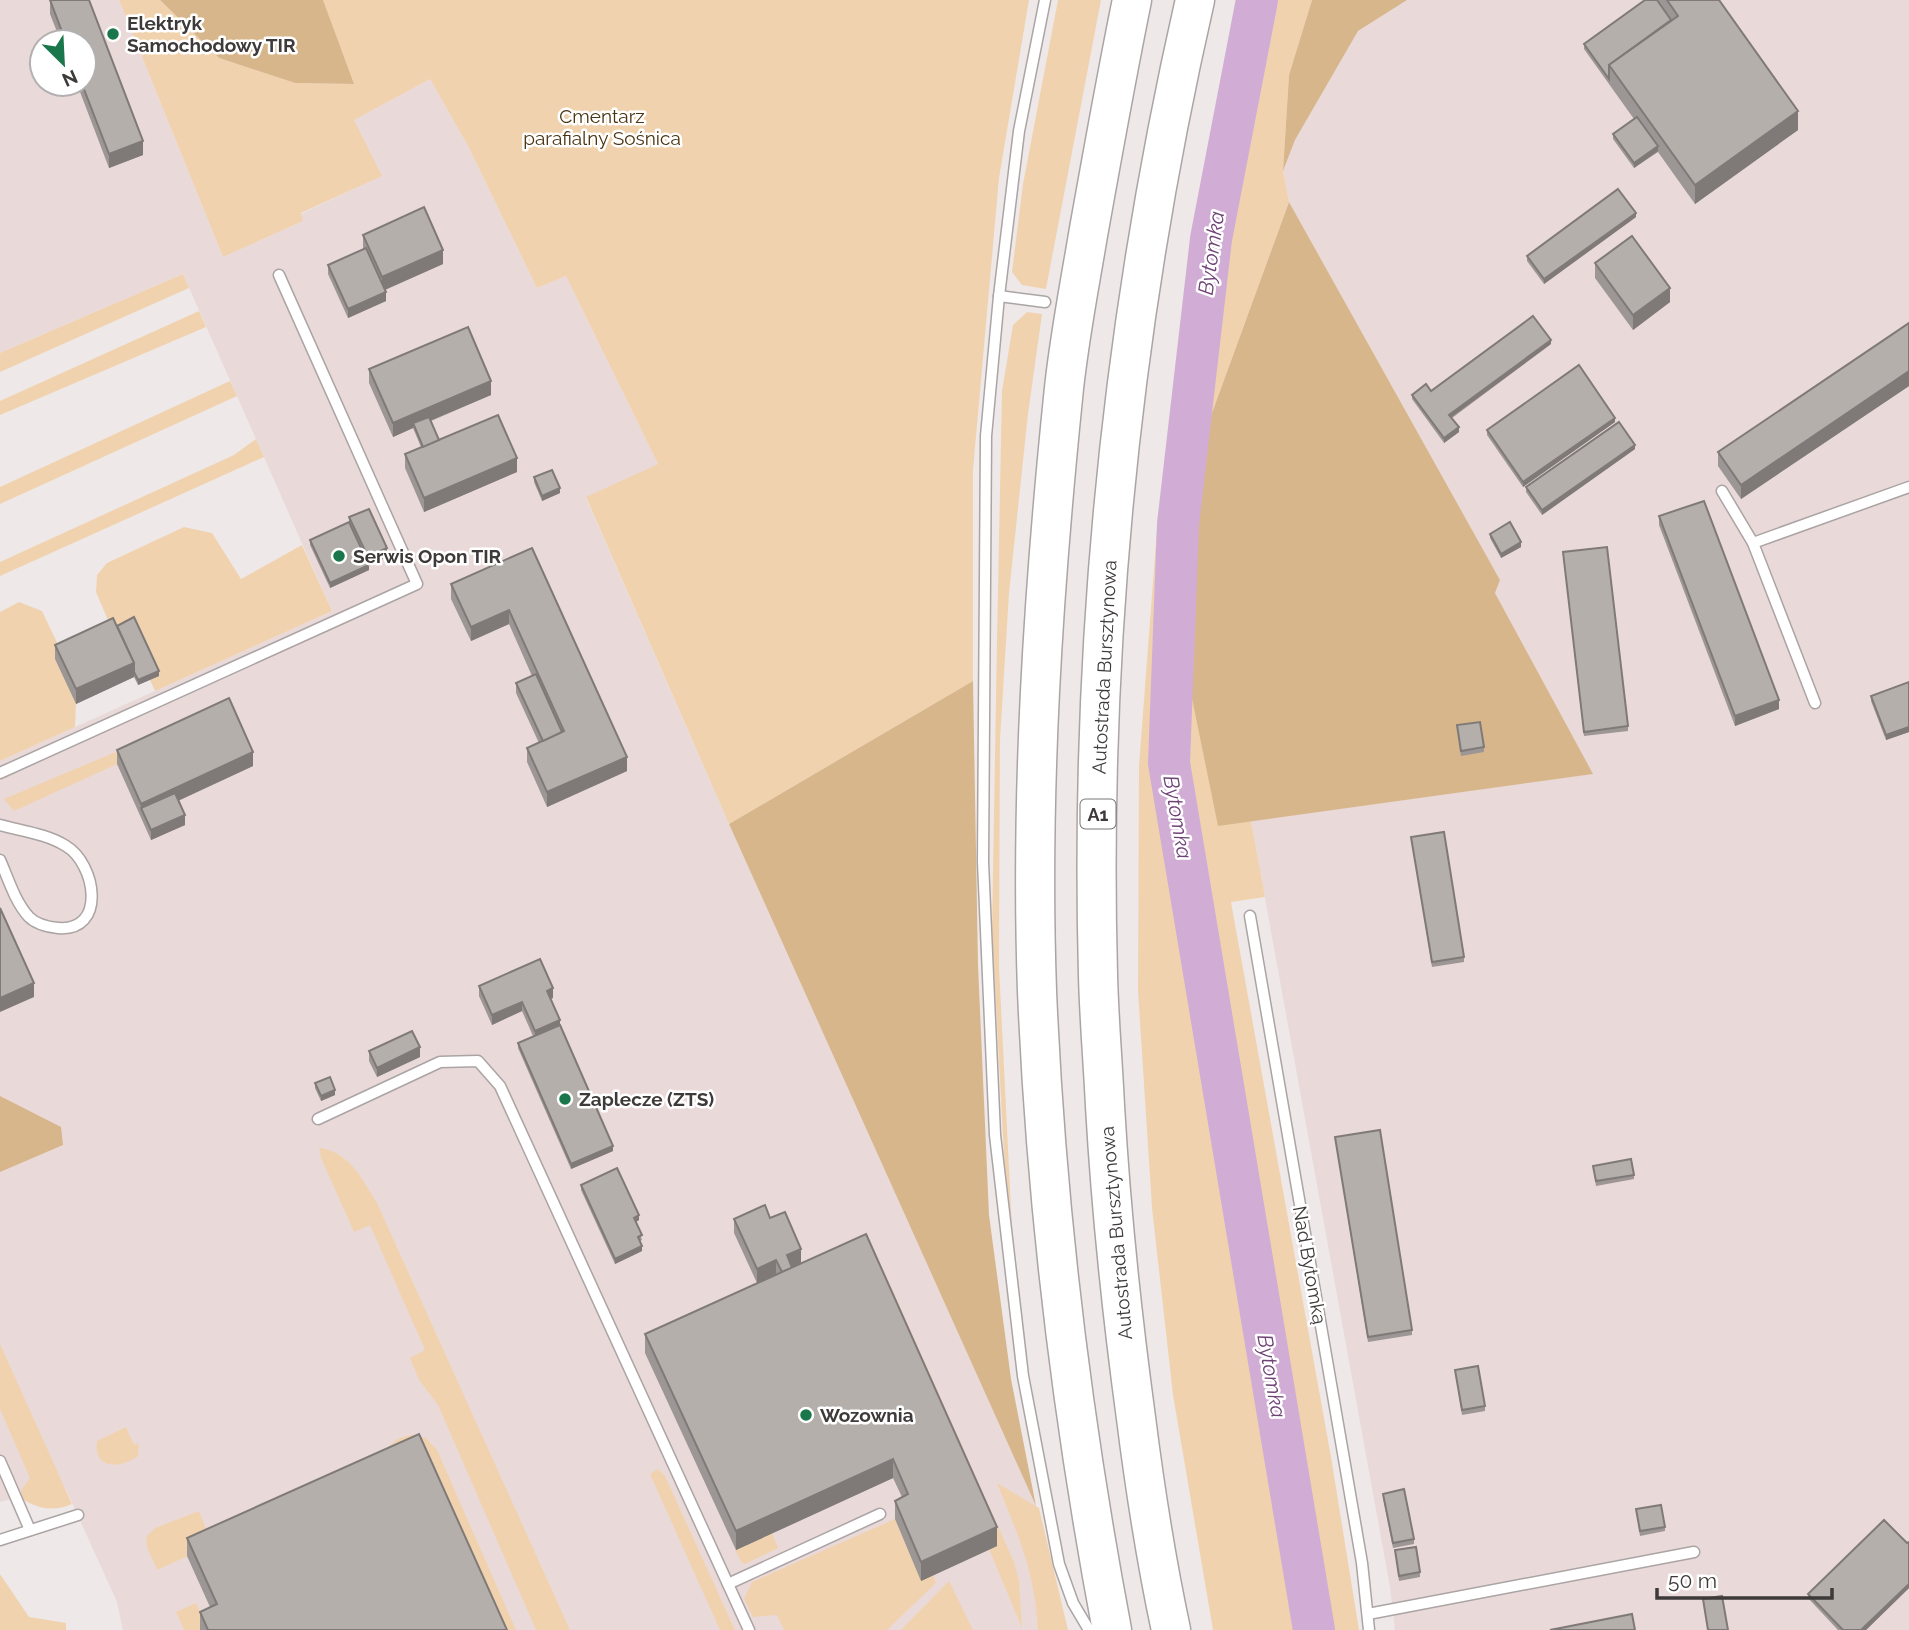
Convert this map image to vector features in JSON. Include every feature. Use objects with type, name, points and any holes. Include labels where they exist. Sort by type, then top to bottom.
[{"type":"highway","points":[[1112,1630],[1091,1522],[1055,1243],[1037,990],[1036,859],[1046,600],[1063,394],[1114,87],[1132,0]]},
{"type":"highway","name":"Autostrada Bursztynowa","points":[[1171,1630],[1147,1504],[1112,1218],[1098,976],[1097,830],[1106,598],[1127,380],[1170,114],[1195,0]]},
{"type":"lane","points":[[1045,0],[1019,131],[999,296],[986,436],[983,862],[995,1135],[1023,1376],[1059,1564],[1073,1603],[1089,1630]]},
{"type":"lane","points":[[0,773],[417,584],[279,275]]},
{"type":"lane","points":[[999,296],[1045,302]]},
{"type":"lane","points":[[1753,543],[1909,487]]},
{"type":"lane","points":[[1722,491],[1753,543],[1815,704]]},
{"type":"lane","points":[[0,825],[48,838],[67,846],[79,857],[88,874],[92,891],[91,909],[83,921],[66,929],[46,927],[30,918],[20,904],[0,860]]},
{"type":"lane","name":"Nad Bytomką","points":[[1250,916],[1362,1563],[1369,1630]]},
{"type":"lane","points":[[318,1119],[440,1062],[478,1061],[500,1086],[749,1630]]},
{"type":"lane","points":[[0,1461],[5,1485],[30,1530]]},
{"type":"lane","points":[[728,1584],[880,1514]]},
{"type":"lane","points":[[0,1539],[78,1515]]},
{"type":"lane","points":[[1368,1614],[1694,1552]]},
{"type":"shaded area","points":[[0,0],[119,0],[223,257],[303,221],[301,214],[381,176],[353,120],[430,79],[468,146],[537,288],[566,276],[658,464],[586,498],[729,824],[1036,1506],[1047,1587],[1046,1630],[123,1630],[117,1602],[64,1485],[0,1502],[0,761],[332,611],[183,274],[0,353]]},
{"type":"shaded area","points":[[160,0],[323,0],[354,84],[295,83],[219,58]]},
{"type":"shaded area","points":[[1312,0],[1407,0],[1358,31],[1295,140],[1283,171],[1289,75]]},
{"type":"shaded area","points":[[1407,0],[1909,0],[1909,1630],[1395,1630],[1390,1587],[1251,821],[1592,774],[1495,593],[1500,580],[1289,202],[1283,171],[1295,140],[1358,31]]},
{"type":"shaded area","points":[[1289,202],[1500,580],[1495,593],[1593,774],[1218,826],[1184,659],[1197,454]]},
{"type":"shaded area","points":[[973,681],[978,965],[989,1215],[1011,1379],[1036,1506],[729,824]]},
{"type":"shaded area","points":[[0,1096],[61,1127],[63,1145],[0,1172]]},
{"type":"green space","name":"Cmentarz parafialny Sośnica","points":[[119,0],[160,0],[219,58],[295,83],[353,84],[323,0],[1029,0],[999,178],[973,470],[973,681],[729,824],[586,497],[658,464],[566,276],[537,288],[468,146],[430,79],[354,120],[382,176],[301,213],[303,221],[223,257]]},
{"type":"green space","points":[[1058,0],[1101,0],[1046,289],[1022,285],[1012,272],[1023,184]]},
{"type":"green space","points":[[1243,0],[1312,0],[1289,75],[1283,171],[1289,202],[1197,454],[1218,825],[1251,821],[1265,897],[1231,902],[1331,1457],[1359,1630],[1213,1630],[1173,1395],[1152,1208],[1138,991],[1139,766],[1158,516],[1184,317],[1221,100]]},
{"type":"green space","points":[[183,274],[189,288],[0,372],[0,353]]},
{"type":"green space","points":[[199,311],[206,327],[0,415],[0,401]]},
{"type":"green space","points":[[1027,312],[1042,314],[1028,414],[1009,593],[1000,740],[999,966],[1012,1229],[1004,1154],[992,931],[1002,391],[1013,325]]},
{"type":"green space","points":[[230,381],[237,396],[0,504],[0,487]]},
{"type":"green space","points":[[256,439],[264,457],[0,576],[0,562],[234,455]]},
{"type":"green space","points":[[184,527],[212,533],[241,579],[302,545],[332,611],[155,691],[150,680],[159,675],[113,632],[96,592],[97,575],[107,563]]},
{"type":"green space","points":[[19,602],[42,611],[63,655],[56,659],[76,704],[75,727],[0,761],[0,612]]},
{"type":"green space","points":[[118,751],[124,761],[14,811],[4,799]]},
{"type":"green space","points":[[319,1148],[330,1150],[347,1161],[377,1203],[570,1630],[536,1630],[438,1405],[419,1380],[410,1358],[425,1350],[370,1225],[354,1232]]},
{"type":"green space","points":[[854,1239],[868,1247],[884,1271],[1014,1562],[1019,1581],[1022,1628],[989,1549],[997,1545]]},
{"type":"green space","points":[[0,1344],[72,1504],[47,1508],[22,1499],[21,1490],[30,1478],[0,1409]]},
{"type":"green space","points":[[126,1427],[134,1445],[139,1443],[138,1456],[117,1465],[104,1462],[97,1451],[97,1441]]},
{"type":"green space","points":[[411,1435],[426,1438],[437,1450],[516,1630],[499,1630],[387,1451],[396,1440]]},
{"type":"green space","points":[[658,1469],[665,1476],[735,1630],[720,1630],[650,1474]]},
{"type":"green space","points":[[997,1483],[1039,1508],[1068,1630],[1038,1630],[1029,1572]]},
{"type":"green space","points":[[199,1511],[208,1534],[234,1535],[157,1570],[147,1547],[146,1537],[155,1528]]},
{"type":"green space","points":[[895,1519],[921,1580],[933,1575],[936,1583],[887,1630],[784,1630],[777,1615],[753,1617],[744,1599],[752,1582]]},
{"type":"green space","points":[[772,1533],[778,1548],[742,1563],[735,1550]]},
{"type":"green space","points":[[0,1574],[29,1617],[66,1623],[66,1630],[0,1630]]},
{"type":"green space","points":[[949,1581],[973,1630],[901,1630]]},
{"type":"green space","points":[[196,1603],[204,1620],[200,1630],[184,1630],[176,1612]]},
{"type":"building","points":[[50,0],[89,0],[143,141],[109,154],[87,98],[98,98],[98,28],[61,28]]},
{"type":"building","points":[[1645,0],[1657,0],[1671,20],[1609,65],[1609,79],[1584,44]]},
{"type":"building","points":[[1667,0],[1719,0],[1798,111],[1695,185],[1609,65],[1678,16]]},
{"type":"building","points":[[1637,117],[1658,146],[1634,163],[1613,134]]},
{"type":"building","points":[[1618,189],[1636,213],[1544,279],[1527,256]]},
{"type":"building","points":[[424,207],[443,250],[382,277],[363,235]]},
{"type":"building","points":[[1632,236],[1670,288],[1633,315],[1595,263]]},
{"type":"building","points":[[366,248],[386,292],[348,309],[328,265]]},
{"type":"building","points":[[1533,316],[1551,340],[1449,415],[1459,427],[1444,438],[1412,395],[1426,384],[1431,391]]},
{"type":"building","points":[[1909,323],[1909,371],[1741,485],[1718,452]]},
{"type":"building","points":[[468,327],[491,381],[393,423],[369,369]]},
{"type":"building","points":[[1579,365],[1615,418],[1523,482],[1487,430]]},
{"type":"building","points":[[498,415],[517,458],[424,498],[405,454]]},
{"type":"building","points":[[429,417],[439,440],[423,447],[413,423]]},
{"type":"building","points":[[1619,422],[1635,445],[1542,510],[1526,487]]},
{"type":"building","points":[[552,470],[560,488],[542,496],[534,477]]},
{"type":"building","points":[[1704,501],[1779,700],[1735,716],[1659,516]]},
{"type":"building","points":[[369,509],[387,548],[368,557],[349,517]]},
{"type":"building","name":"Serwis Opon TIR","points":[[349,522],[369,565],[330,583],[310,540]]},
{"type":"building","points":[[1510,522],[1521,542],[1501,554],[1490,534]]},
{"type":"building","points":[[1607,547],[1628,726],[1584,732],[1563,552]]},
{"type":"building","points":[[532,548],[627,757],[547,792],[527,748],[564,731],[509,610],[471,627],[451,584]]},
{"type":"building","points":[[134,617],[159,671],[138,680],[134,663],[117,626]]},
{"type":"building","points":[[113,618],[134,663],[76,689],[55,645]]},
{"type":"building","points":[[536,674],[562,732],[543,741],[516,683]]},
{"type":"building","points":[[1909,682],[1909,727],[1886,735],[1871,696]]},
{"type":"building","points":[[229,698],[253,752],[141,804],[117,750]]},
{"type":"building","points":[[1480,722],[1484,747],[1461,751],[1457,725]]},
{"type":"building","points":[[175,793],[185,815],[151,830],[141,808]]},
{"type":"building","points":[[1444,832],[1464,957],[1432,962],[1411,837]]},
{"type":"building","points":[[0,908],[34,983],[0,998]]},
{"type":"building","points":[[540,959],[553,988],[547,991],[560,1020],[535,1031],[522,1002],[492,1015],[479,986]]},
{"type":"building","name":"Zaplecze (ZTS)","points":[[560,1025],[613,1146],[571,1164],[518,1043]]},
{"type":"building","points":[[412,1031],[420,1047],[377,1068],[369,1051]]},
{"type":"building","points":[[330,1077],[335,1090],[321,1096],[315,1083]]},
{"type":"building","points":[[1380,1130],[1412,1330],[1368,1337],[1335,1137]]},
{"type":"building","points":[[1631,1159],[1634,1175],[1596,1181],[1593,1166]]},
{"type":"building","points":[[617,1168],[639,1215],[634,1218],[642,1235],[638,1237],[642,1246],[615,1259],[581,1185]]},
{"type":"building","points":[[765,1205],[770,1218],[785,1212],[801,1249],[787,1255],[792,1268],[782,1272],[776,1260],[757,1269],[734,1219]]},
{"type":"building","name":"Wozownia","points":[[866,1234],[997,1527],[921,1562],[895,1501],[908,1494],[893,1459],[736,1531],[645,1334]]},
{"type":"building","points":[[1478,1366],[1485,1406],[1462,1410],[1455,1370]]},
{"type":"building","points":[[419,1434],[507,1630],[208,1630],[200,1612],[217,1604],[187,1538]]},
{"type":"building","points":[[1404,1489],[1414,1539],[1393,1543],[1383,1494]]},
{"type":"building","points":[[1661,1505],[1665,1527],[1640,1531],[1636,1509]]},
{"type":"building","points":[[1884,1520],[1909,1542],[1909,1584],[1861,1630],[1843,1630],[1808,1594]]},
{"type":"building","points":[[1416,1547],[1420,1572],[1399,1576],[1395,1550]]},
{"type":"building","points":[[1722,1596],[1728,1630],[1708,1630],[1703,1599]]},
{"type":"building","points":[[1632,1614],[1635,1630],[1550,1630]]},
{"type":"waterway","name":"Bytomka","points":[[1257,0],[1211,239],[1178,524],[1169,763],[1314,1630]]},
{"type":"place","name":"Elektryk Samochodowy TIR","points":[[113,34]]},
{"type":"place","name":"Serwis Opon TIR","points":[[339,556]]},
{"type":"place","name":"Zaplecze (ZTS)","points":[[565,1099]]},
{"type":"place","name":"Wozownia","points":[[806,1415]]}]
